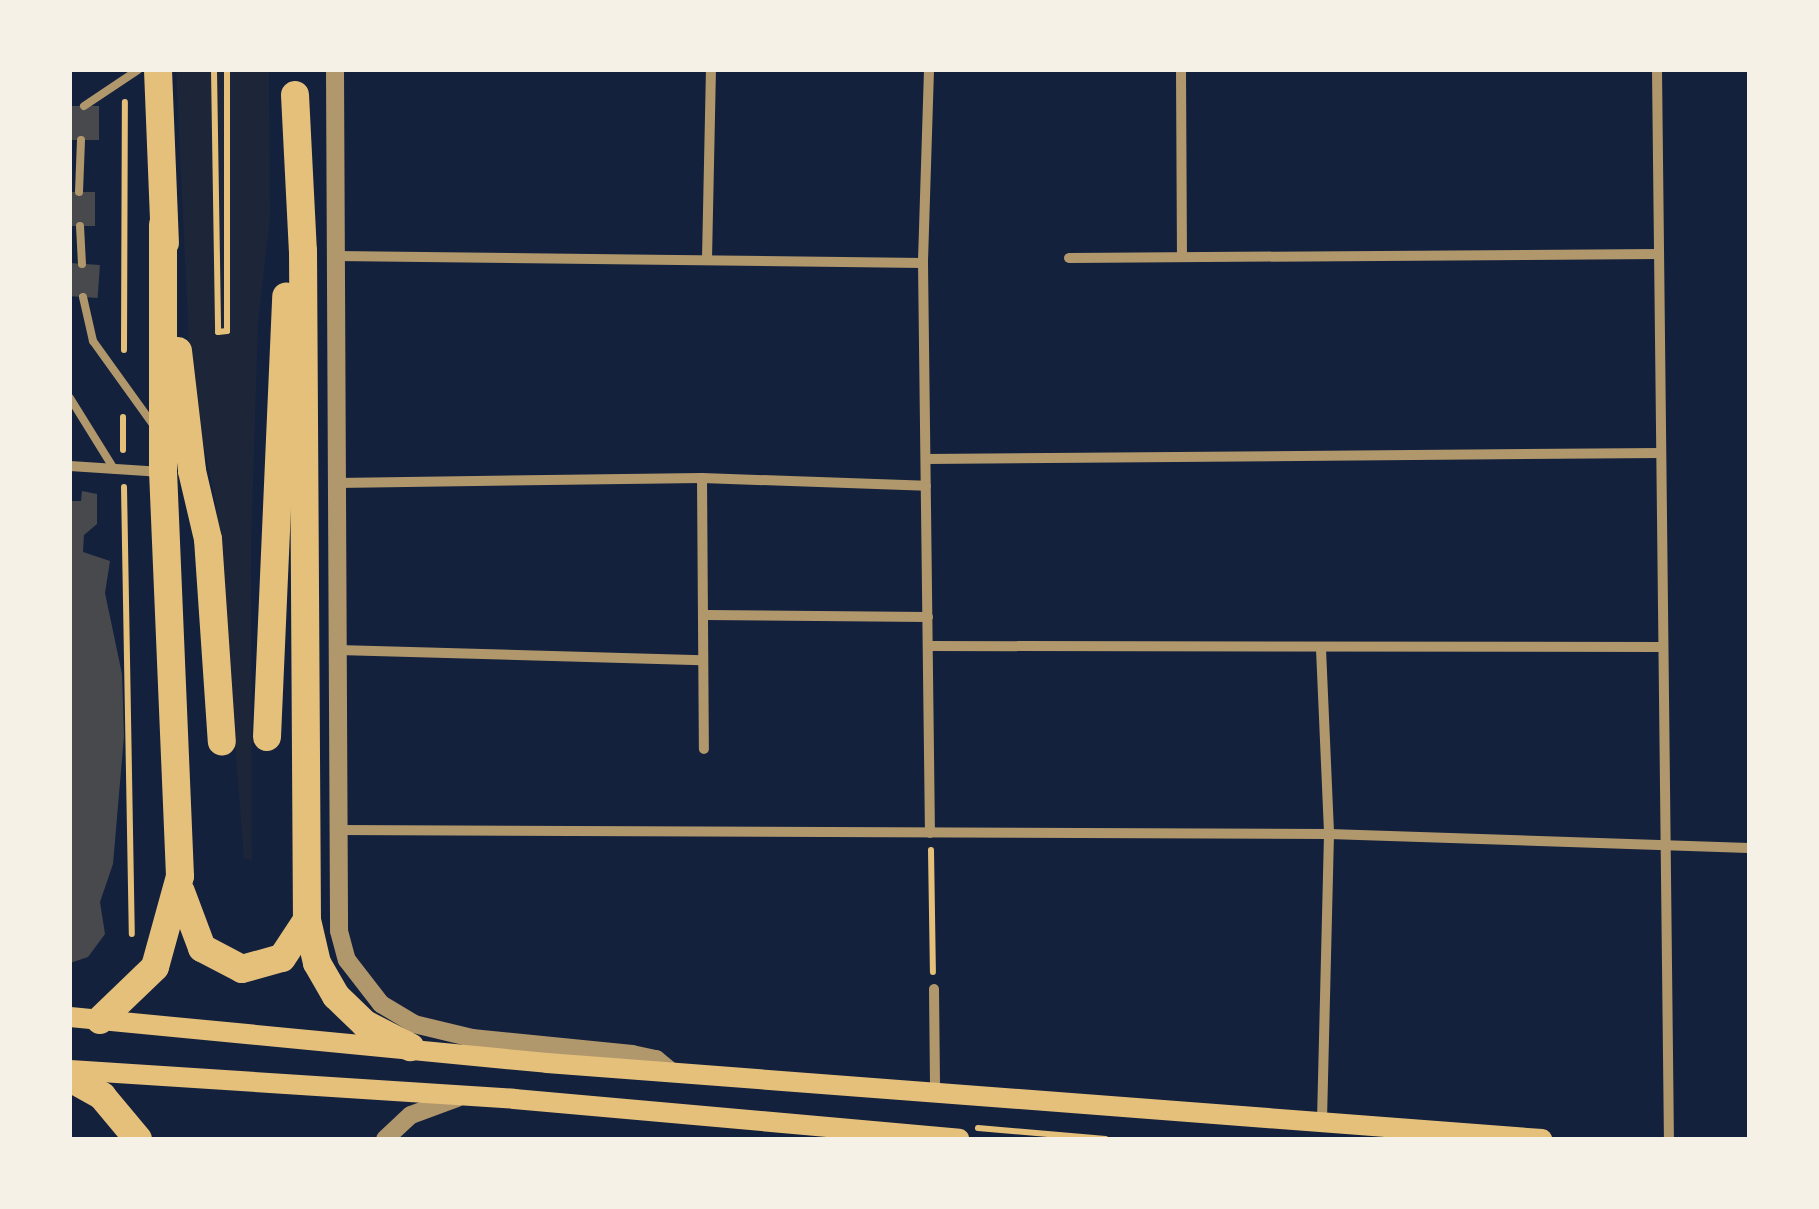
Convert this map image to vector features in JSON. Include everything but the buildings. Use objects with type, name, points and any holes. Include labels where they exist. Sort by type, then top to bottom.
[{"type":"highway","points":[[158,70],[163,225],[163,472],[180,876],[194,936],[226,965],[273,964],[291,951],[307,920]]},
{"type":"highway","points":[[267,736],[295,82]]},
{"type":"highway","points":[[295,82],[303,251],[307,920],[317,963],[336,996],[365,1024],[410,1048]]},
{"type":"highway","points":[[163,225],[192,471],[208,539],[222,742]]},
{"type":"highway","points":[[100,1020],[142,985],[170,926],[180,876]]},
{"type":"highway","points":[[70,1078],[102,1096],[138,1139]]},
{"type":"main road","points":[[70,1018],[672,1072],[1542,1139]]},
{"type":"main road","points":[[70,1070],[464,1095],[959,1139]]},
{"type":"street","points":[[335,70],[340,931],[346,960],[364,988],[414,1024],[472,1038],[632,1054],[656,1059],[672,1072]]},
{"type":"street","points":[[707,259],[711,70]]},
{"type":"street","points":[[929,70],[924,263],[930,834]]},
{"type":"street","points":[[1181,70],[1182,257]]},
{"type":"street","points":[[1656,70],[1669,1139]]},
{"type":"street","points":[[1069,258],[1659,254]]},
{"type":"street","points":[[336,256],[924,263]]},
{"type":"street","points":[[926,459],[1661,453]]},
{"type":"street","points":[[70,466],[163,472]]},
{"type":"street","points":[[337,483],[702,478],[926,486]]},
{"type":"street","points":[[702,478],[704,750]]},
{"type":"street","points":[[705,616],[928,617]]},
{"type":"street","points":[[928,646],[1663,647]]},
{"type":"street","points":[[1321,649],[1329,834],[1322,1121]]},
{"type":"street","points":[[338,650],[702,660]]},
{"type":"street","points":[[339,830],[1329,834],[1749,848]]},
{"type":"street","points":[[934,989],[935,1091]]},
{"type":"street","points":[[385,1139],[411,1115],[464,1095]]},
{"type":"lane","points":[[84,106],[138,70]]},
{"type":"lane","points":[[79,192],[81,140]]},
{"type":"lane","points":[[80,226],[82,264]]},
{"type":"lane","points":[[83,297],[93,341],[124,392],[163,437]]},
{"type":"lane","points":[[70,398],[119,469]]},
{"type":"path","points":[[214,70],[218,332],[227,331],[227,70]]},
{"type":"path","points":[[125,78],[124,392],[119,469],[130,969],[142,985]]},
{"type":"path","points":[[930,834],[934,989]]},
{"type":"shaded area","points":[[176,70],[269,70],[270,218],[258,322],[251,547],[252,860],[244,858],[216,503],[191,386]]}]
